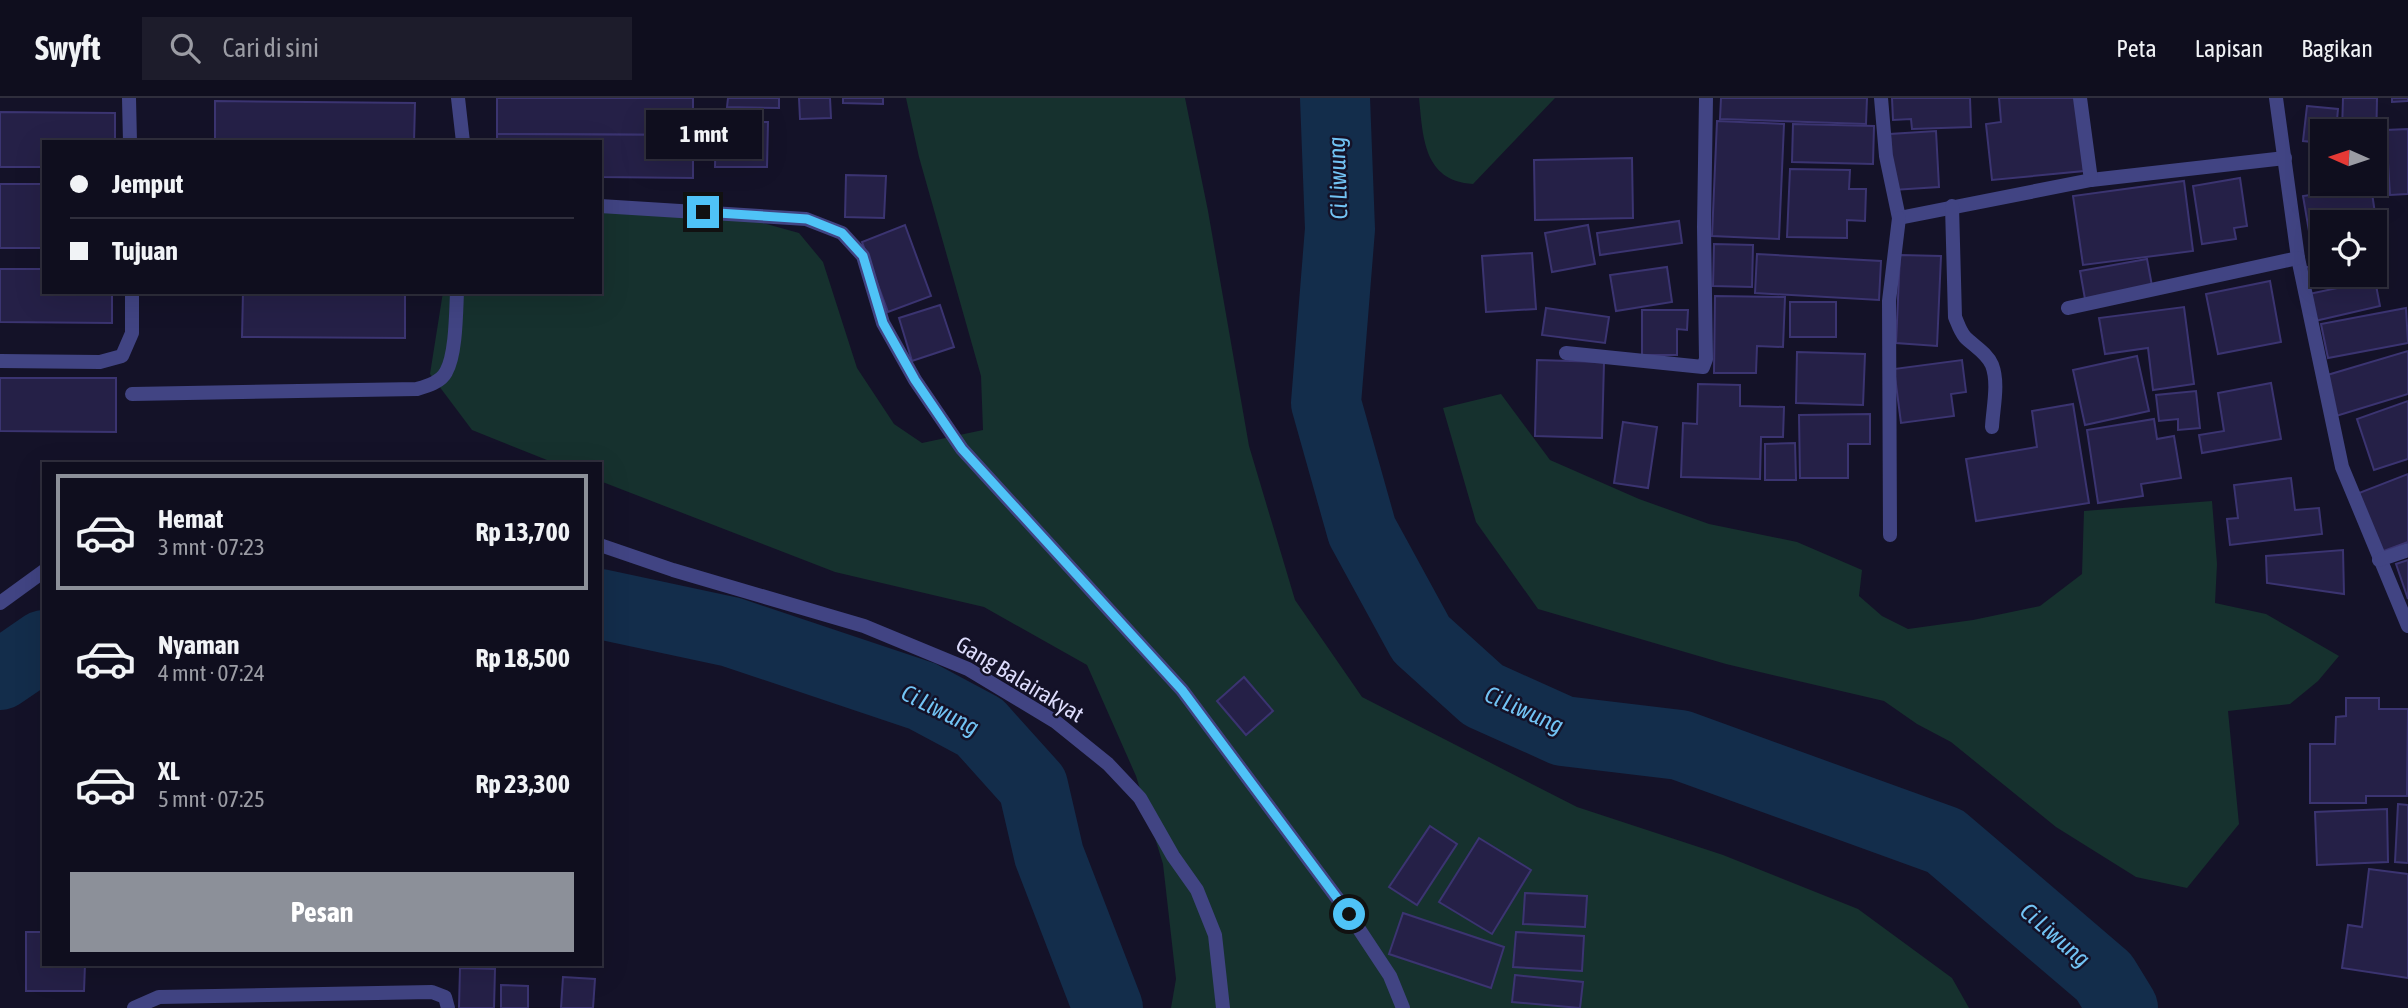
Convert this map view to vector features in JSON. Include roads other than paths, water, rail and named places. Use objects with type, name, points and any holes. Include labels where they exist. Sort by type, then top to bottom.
[{"type":"street","points":[[129,98],[130,140]]},
{"type":"street","points":[[458,98],[463,140]]},
{"type":"street","points":[[1566,353],[1703,367],[1706,359],[1706,98]]},
{"type":"street","points":[[1881,98],[1886,156],[1899,218],[1889,302],[1890,535]]},
{"type":"street","points":[[2080,98],[2091,180]]},
{"type":"street","points":[[2276,98],[2298,258],[2342,467],[2408,626]]},
{"type":"street","points":[[1899,218],[2091,180],[2285,158]]},
{"type":"street","points":[[602,206],[807,219],[842,233],[863,256],[883,323],[915,380],[962,449],[1182,690],[1349,914],[1390,976],[1403,1008]]},
{"type":"street","points":[[1952,206],[1955,317],[1966,338],[1985,354],[1992,364],[1992,427]]},
{"type":"street","points":[[2068,308],[2298,258]]},
{"type":"street","points":[[0,361],[100,362],[122,356],[132,333],[132,294]]},
{"type":"street","points":[[132,394],[417,389],[431,385],[447,372],[455,330],[457,294]]},
{"type":"street","name":"Gang Balairakyat","points":[[602,546],[673,570],[864,626],[968,669],[1056,722],[1108,764],[1140,799],[1173,856],[1197,890],[1215,935],[1223,1008]]},
{"type":"street","points":[[2379,560],[2408,550]]},
{"type":"street","points":[[0,603],[42,572]]},
{"type":"street","points":[[134,1008],[159,997],[432,992],[445,997],[448,1008]]},
{"type":"waterway","name":"Ci Liwung","points":[[1335,98],[1340,229],[1326,403],[1362,531],[1421,639],[1483,695],[1563,731],[1680,745],[1945,841],[2104,977],[2123,1008]]},
{"type":"waterway","name":"Ci Liwung","points":[[602,604],[731,632],[922,696],[980,727],[1033,786],[1049,855],[1108,1008]]},
{"type":"waterway","name":"Ci Liwung","points":[[0,675],[42,646]]}]
